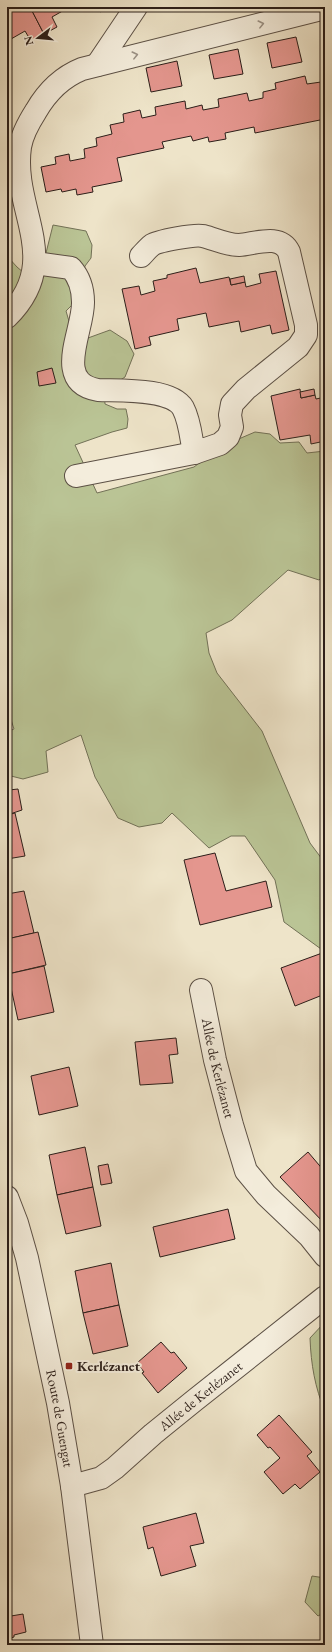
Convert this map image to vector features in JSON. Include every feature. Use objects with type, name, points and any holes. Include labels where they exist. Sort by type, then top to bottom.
[{"type":"street","points":[[97,65],[136,7]]},
{"type":"street","points":[[7,317],[14,310],[25,293],[32,278],[35,263],[33,237],[19,175],[20,146],[24,132],[39,106],[59,83],[71,73],[97,65],[325,8]]},
{"type":"street","points":[[76,476],[194,452],[220,444],[228,437],[232,427],[230,415],[232,404],[246,389],[298,347],[306,335],[306,325],[289,252],[282,242],[238,245],[225,244],[202,236],[192,235],[152,245],[141,256]]},
{"type":"street","points":[[35,263],[70,268],[76,274],[82,288],[84,302],[74,348],[73,365],[77,377],[81,383],[90,389],[162,394],[173,399],[182,407],[186,415],[194,452]]},
{"type":"street","name":"Allée de Kerlézanet","points":[[201,990],[232,1125],[246,1170],[253,1181],[308,1236],[325,1256]]},
{"type":"street","name":"Route de Guengat","points":[[7,1197],[22,1238],[27,1258],[58,1403],[72,1486],[92,1645]]},
{"type":"street","name":"Allée de Kerlézanet","points":[[72,1486],[101,1478],[115,1468],[153,1434],[325,1297]]},
{"type":"green space","points":[[53,225],[86,231],[92,245],[91,258],[85,266],[78,299],[66,311],[81,362],[88,338],[110,330],[127,341],[134,354],[125,377],[104,391],[105,404],[117,409],[126,409],[128,419],[127,428],[75,445],[97,493],[194,467],[220,447],[255,432],[270,434],[280,443],[299,442],[307,453],[325,451],[325,575],[319,580],[288,570],[232,620],[206,633],[209,653],[217,673],[262,731],[310,843],[325,863],[325,947],[321,949],[284,922],[275,880],[245,836],[231,836],[209,848],[172,813],[162,823],[139,827],[118,818],[95,777],[81,735],[46,751],[48,772],[23,779],[7,775],[7,732],[14,729],[7,707],[7,256],[17,267],[38,285]]},
{"type":"green space","points":[[325,1322],[325,1412],[314,1376],[310,1338]]},
{"type":"green space","points":[[312,1576],[325,1578],[325,1612],[318,1616],[305,1602]]},
{"type":"building","points":[[7,7],[30,7],[44,34],[31,41],[25,31],[11,39],[7,33]]},
{"type":"building","points":[[30,7],[66,7],[66,9],[52,17],[57,27],[44,34]]},
{"type":"building","points":[[94,7],[105,7],[101,12]]},
{"type":"building","points":[[296,37],[302,62],[272,68],[267,43]]},
{"type":"building","points":[[238,49],[243,74],[214,79],[209,55]]},
{"type":"building","points":[[177,61],[182,86],[151,92],[146,68]]},
{"type":"building","points":[[305,76],[307,84],[321,82],[322,86],[325,86],[325,119],[255,133],[254,127],[225,133],[226,139],[209,142],[208,137],[193,141],[191,136],[162,142],[164,148],[117,158],[122,181],[92,187],[93,192],[77,195],[76,189],[62,192],[61,189],[46,192],[41,167],[56,164],[55,157],[69,154],[70,161],[85,158],[84,149],[97,146],[96,138],[112,134],[110,125],[124,122],[123,114],[140,110],[142,118],[156,115],[155,107],[185,101],[186,109],[202,105],[203,110],[219,107],[218,99],[247,93],[249,101],[263,98],[263,92],[276,89],[275,83]]},
{"type":"building","points":[[196,268],[200,283],[229,277],[231,285],[245,282],[246,287],[261,283],[259,274],[276,271],[289,330],[272,334],[270,325],[241,332],[239,321],[209,327],[206,313],[177,319],[179,330],[149,337],[151,345],[135,349],[122,289],[139,286],[141,295],[155,291],[153,281],[167,278],[167,275]]},
{"type":"building","points":[[244,276],[245,282],[231,285],[230,279]]},
{"type":"building","points":[[52,368],[56,383],[39,386],[37,372]]},
{"type":"building","points":[[300,389],[301,398],[315,395],[316,399],[325,397],[325,441],[311,444],[310,435],[280,440],[271,396]]},
{"type":"building","points":[[314,389],[315,395],[301,398],[300,392]]},
{"type":"building","points":[[7,781],[9,790],[18,789],[22,810],[7,815]]},
{"type":"building","points":[[15,813],[25,856],[7,859],[7,815]]},
{"type":"building","points":[[215,853],[226,891],[266,881],[272,907],[200,925],[184,860]]},
{"type":"building","points":[[24,891],[34,933],[7,939],[7,894]]},
{"type":"building","points":[[38,932],[46,965],[8,974],[7,939]]},
{"type":"building","points":[[325,952],[325,994],[295,1006],[281,968]]},
{"type":"building","points":[[44,966],[54,1012],[18,1020],[8,974]]},
{"type":"building","points":[[176,1038],[178,1054],[169,1055],[173,1083],[140,1085],[135,1042]]},
{"type":"building","points":[[69,1067],[78,1106],[39,1115],[31,1076]]},
{"type":"building","points":[[85,1147],[93,1187],[57,1195],[49,1155]]},
{"type":"building","points":[[308,1152],[325,1172],[325,1224],[280,1177]]},
{"type":"building","points":[[108,1164],[112,1183],[101,1185],[98,1166]]},
{"type":"building","points":[[93,1187],[101,1226],[66,1234],[57,1195]]},
{"type":"building","points":[[228,1209],[235,1239],[160,1257],[153,1227]]},
{"type":"building","points":[[111,1263],[119,1305],[83,1313],[75,1271]]},
{"type":"building","points":[[119,1305],[128,1346],[93,1354],[83,1313]]},
{"type":"building","points":[[161,1342],[171,1353],[174,1352],[187,1368],[158,1393],[142,1373],[144,1372],[137,1363]]},
{"type":"building","points":[[279,1415],[312,1452],[307,1456],[320,1472],[300,1489],[295,1484],[283,1494],[264,1472],[280,1458],[270,1447],[268,1448],[257,1435]]},
{"type":"building","points":[[196,1513],[204,1543],[190,1546],[196,1566],[161,1576],[153,1547],[148,1549],[143,1527]]},
{"type":"building","points":[[8,1599],[11,1616],[23,1614],[26,1632],[14,1635],[14,1637],[7,1639]]},
{"type":"place","name":"Kerlézanet","points":[[69,1366]]}]
